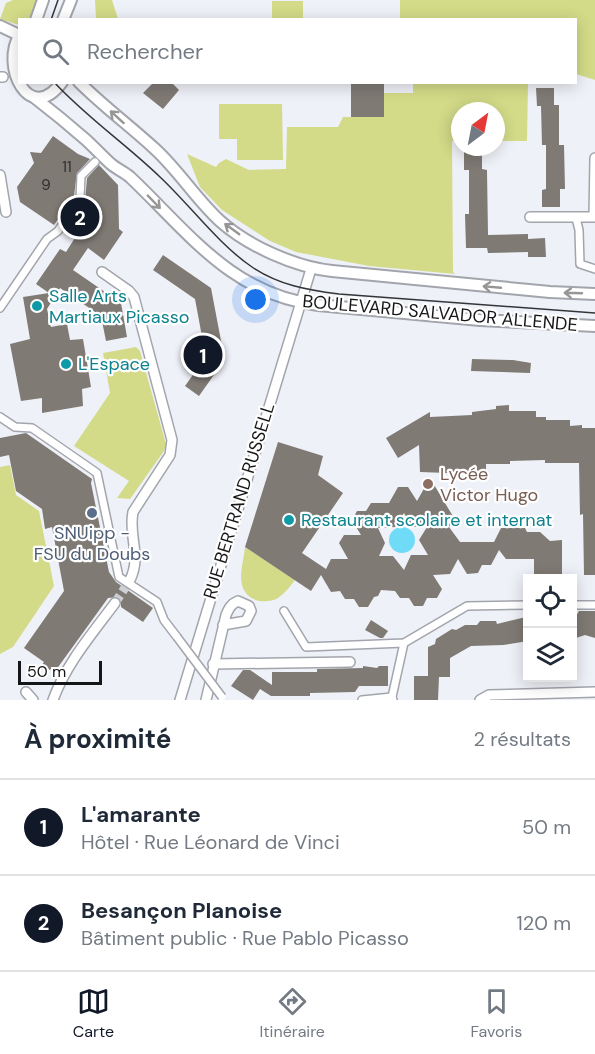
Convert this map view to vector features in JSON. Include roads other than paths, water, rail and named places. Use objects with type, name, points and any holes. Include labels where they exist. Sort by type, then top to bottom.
[{"type":"street","points":[[37,18],[43,0]]},
{"type":"street","points":[[64,18],[71,0]]},
{"type":"street","points":[[0,27],[18,35]]},
{"type":"street","points":[[3,52],[7,45],[18,36]]},
{"type":"street","name":"BOULEVARD SALVADOR ALLENDE","points":[[1,74],[8,86],[16,93],[35,98],[128,176],[189,238],[216,261],[267,293],[301,303],[480,320],[595,326]]},
{"type":"street","points":[[35,98],[52,93],[60,84]]},
{"type":"street","name":"BOULEVARD SALVADOR ALLENDE","points":[[81,84],[156,150],[220,220],[239,235],[283,258],[311,268],[550,292],[595,294]]},
{"type":"street","points":[[530,217],[594,217],[595,158]]},
{"type":"street","points":[[0,309],[47,239],[58,231],[80,198],[81,176],[95,162]]},
{"type":"street","points":[[0,176],[6,212]]},
{"type":"street","points":[[576,218],[579,230],[580,264],[595,269]]},
{"type":"street","name":"RUE BERTRAND RUSSELL","points":[[180,700],[311,268]]},
{"type":"street","points":[[102,272],[134,297],[172,440],[170,455],[133,512],[131,521],[136,559],[130,580]]},
{"type":"street","points":[[0,417],[15,426],[32,428],[97,473],[119,577],[157,602],[164,620],[224,699]]},
{"type":"street","points":[[53,700],[58,684],[70,664],[115,603]]},
{"type":"street","points":[[284,611],[306,647],[404,643],[467,606],[523,605]]},
{"type":"street","points":[[577,605],[595,605]]},
{"type":"street","points":[[206,700],[224,625]]},
{"type":"street","points":[[362,700],[392,698],[404,643]]},
{"type":"street","points":[[213,664],[350,662]]},
{"type":"street","points":[[26,692],[33,700]]},
{"type":"street","points":[[480,700],[489,694],[593,692]]},
{"type":"water","points":[[402,527],[411,531],[415,540],[411,549],[402,553],[393,549],[389,540],[393,531]]},
{"type":"tunnel","points":[[115,603],[130,580]]},
{"type":"tram line","points":[[52,18],[58,0]]},
{"type":"tram line","points":[[56,84],[79,107],[160,177],[240,258],[272,278],[305,288],[339,294],[595,313]]},
{"type":"place","name":"Besançon Planoise","points":[[80,217]]},
{"type":"place","name":"Salle Arts Martiaux Picasso","points":[[37,306]]},
{"type":"place","name":"L'amarante","points":[[203,355]]},
{"type":"place","name":"L'Espace","points":[[66,364]]},
{"type":"place","name":"Lycée Victor Hugo","points":[[428,484]]},
{"type":"place","name":"SNUipp - FSU du Doubs","points":[[92,513]]},
{"type":"place","name":"Restaurant scolaire et internat","points":[[289,520]]}]
